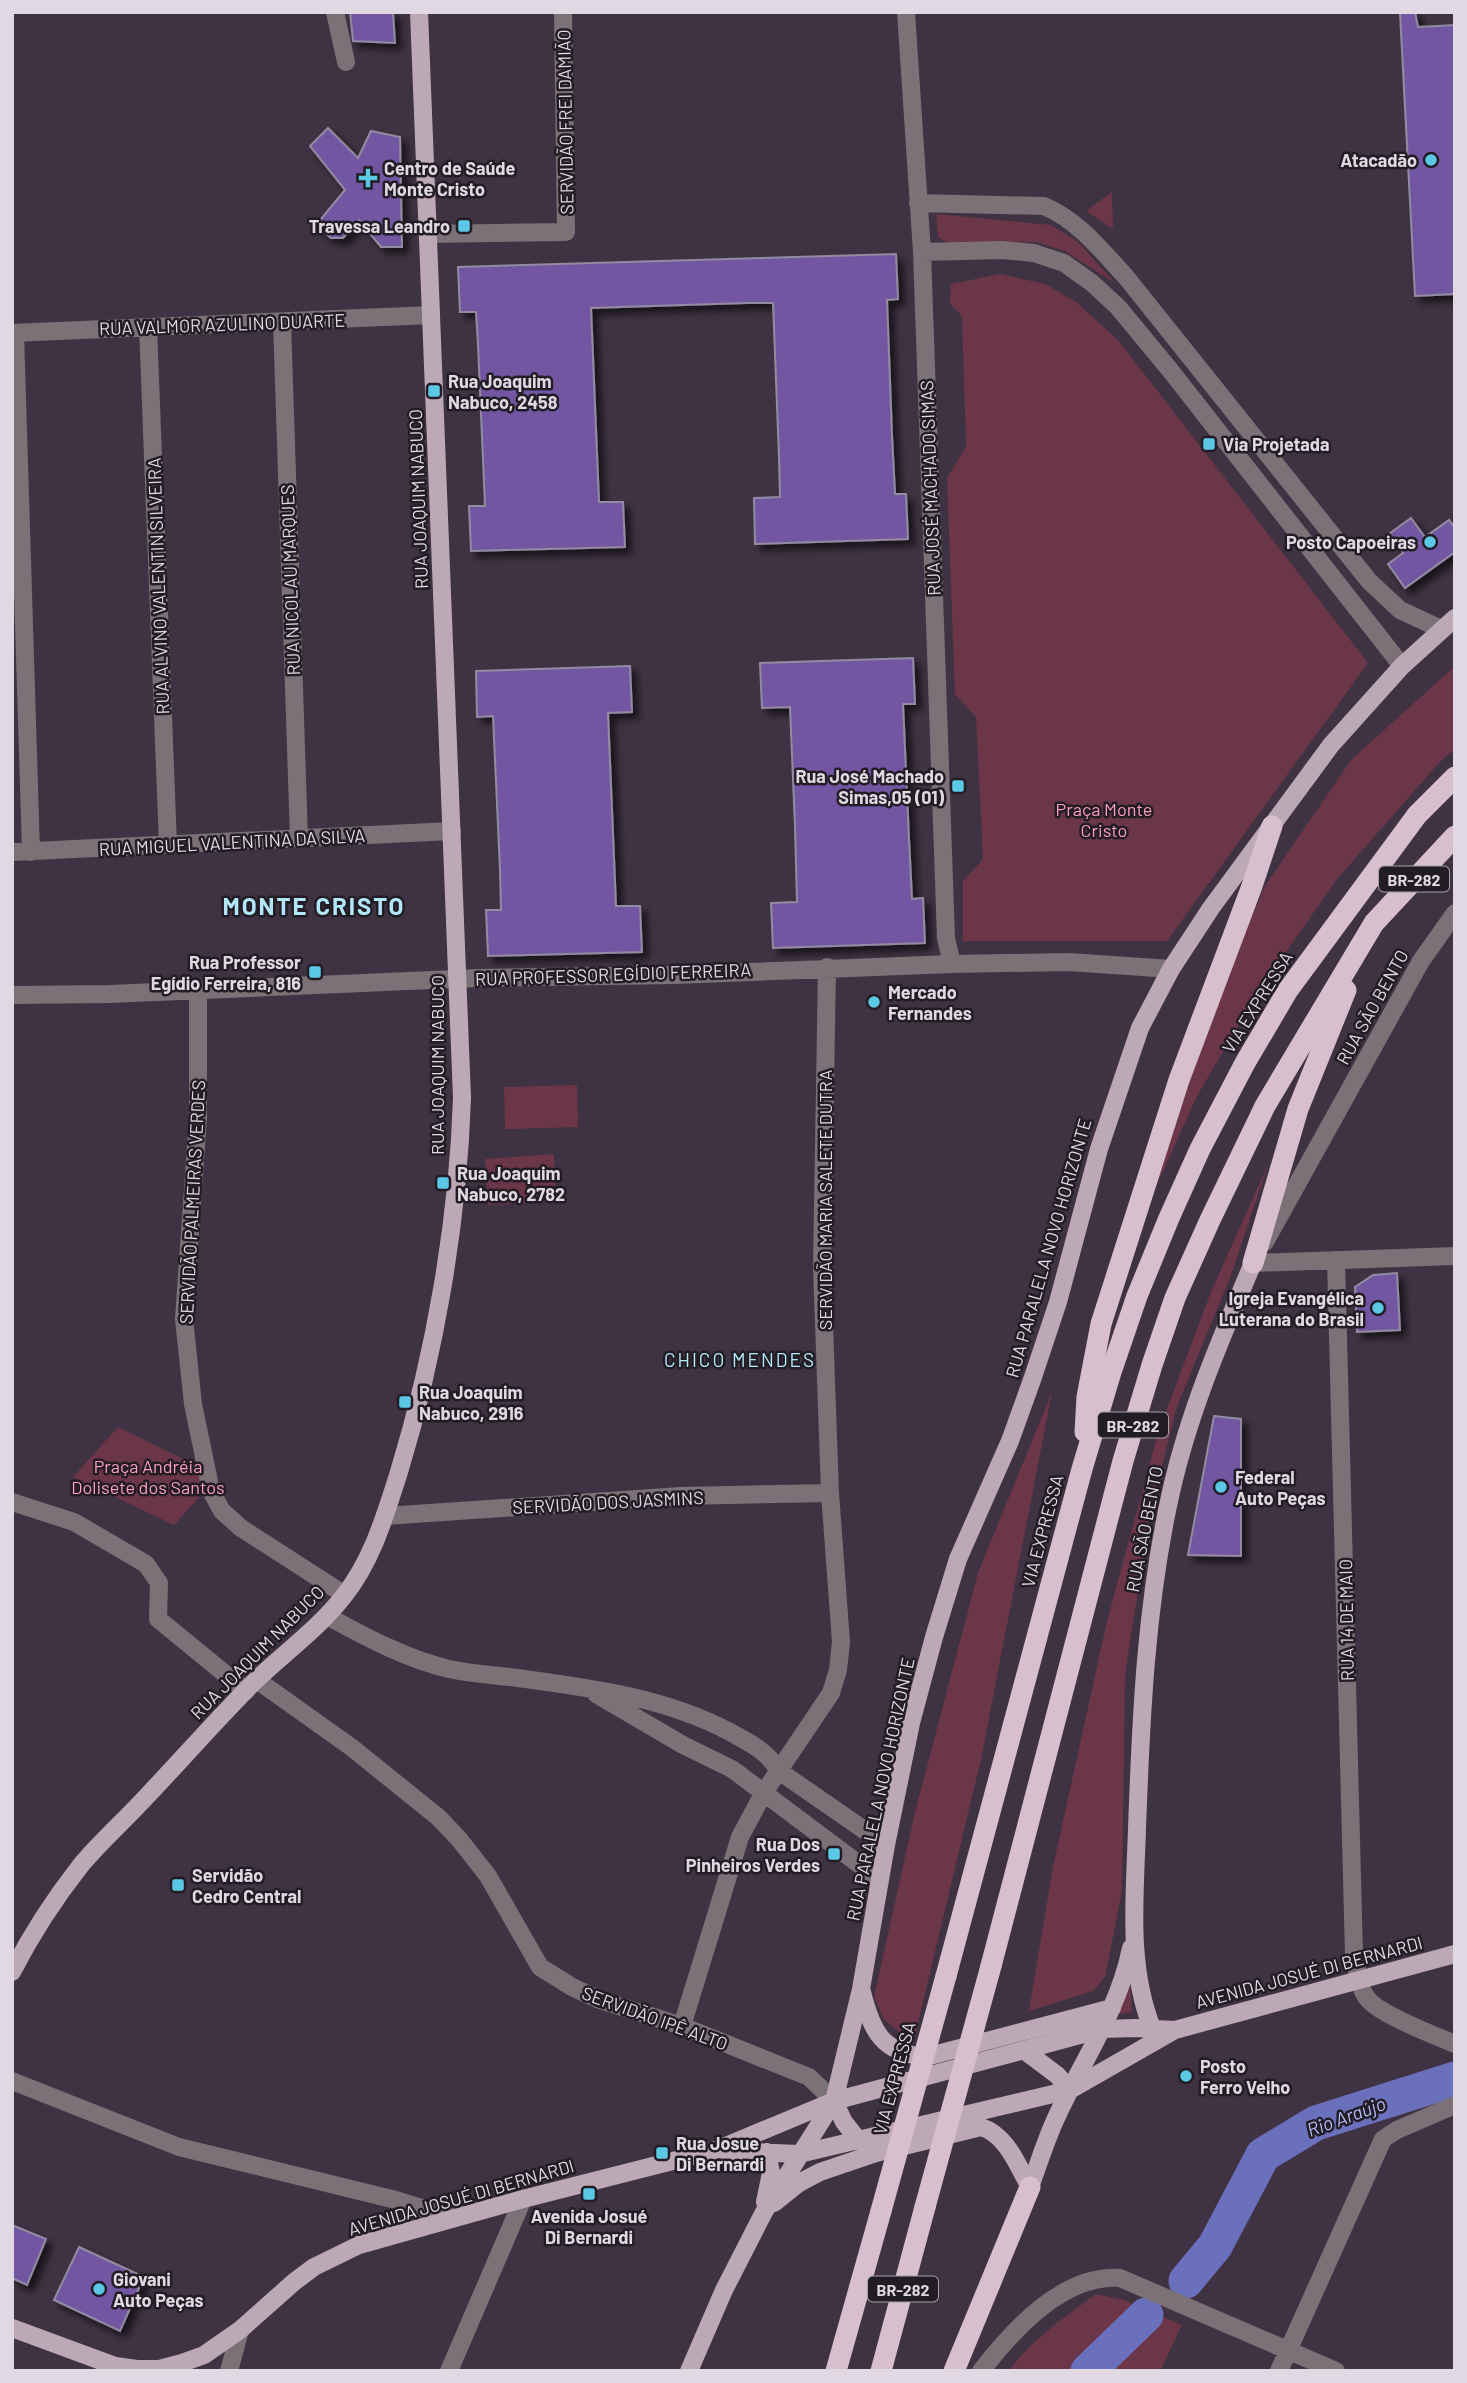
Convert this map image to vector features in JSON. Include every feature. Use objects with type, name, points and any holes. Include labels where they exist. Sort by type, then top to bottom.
[{"type":"highway","name":"VIA EXPRESSA","points":[[836,2371],[946,1976],[1082,1469],[1137,1296],[1200,1149],[1288,989],[1417,815],[1455,777]]},
{"type":"highway","points":[[1082,1469],[1087,1397],[1101,1324],[1179,1080],[1272,826]]},
{"type":"highway","name":"BR-282","points":[[881,2371],[991,1966],[1123,1461],[1175,1298],[1265,1106],[1374,923],[1455,836]]},
{"type":"highway","points":[[1253,1263],[1297,1109],[1374,923]]},
{"type":"highway","points":[[954,2371],[1030,2187]]},
{"type":"main road","name":"RUA JOAQUIM NABUCO","points":[[12,1972],[41,1922],[82,1865],[251,1686],[327,1616],[345,1595],[366,1560],[385,1516],[423,1377],[457,1187],[462,1098],[419,12]]},
{"type":"main road","name":"RUA PARALELA NOVO HORIZONTE","points":[[764,2212],[834,2101],[861,1989],[911,1723],[948,1589],[958,1559],[1010,1441],[1032,1380],[1058,1302],[1098,1149],[1140,1028],[1171,969],[1211,908],[1331,745],[1402,666],[1448,624]]},
{"type":"main road","name":"RUA SÃO BENTO","points":[[1030,2187],[1056,2118],[1112,2008],[1127,1966],[1134,1927],[1141,1729],[1153,1586],[1171,1491],[1196,1403],[1253,1263]]},
{"type":"main road","name":"RUA SÃO BENTO","points":[[1134,1927],[1142,1997],[1152,2028]]},
{"type":"main road","name":"AVENIDA JOSUÉ DI BERNARDI","points":[[716,2150],[799,2154],[1070,2090],[1175,2030],[1455,1954]]},
{"type":"main road","points":[[861,1989],[874,2030],[884,2042],[906,2055],[926,2057],[1112,2008]]},
{"type":"main road","name":"AVENIDA JOSUÉ DI BERNARDI","points":[[12,2328],[115,2366],[159,2369],[204,2354],[240,2330],[294,2282],[337,2254],[359,2245],[523,2199],[716,2150],[834,2101],[1102,2029],[1175,2030]]},
{"type":"main road","points":[[1025,2051],[1057,2075],[1070,2090]]},
{"type":"main road","points":[[834,2101],[844,2122],[859,2141]]},
{"type":"main road","points":[[764,2212],[799,2183],[820,2172],[876,2153],[981,2127],[993,2130],[1003,2140],[1030,2187]]},
{"type":"main road","points":[[689,2371],[724,2290],[764,2212],[771,2173],[767,2152]]},
{"type":"street","points":[[335,12],[346,62]]},
{"type":"street","name":"SERVIDÃO FREI DAMIÃO","points":[[428,234],[566,232],[563,12]]},
{"type":"street","name":"RUA JOSÉ MACHADO SIMAS","points":[[906,12],[922,252],[946,938],[951,964]]},
{"type":"street","points":[[918,203],[1044,206],[1063,214],[1088,235],[1206,375],[1369,581],[1400,610],[1448,624]]},
{"type":"street","points":[[922,252],[1002,250],[1034,253],[1064,263],[1092,283],[1118,307],[1170,370],[1402,666]]},
{"type":"street","name":"RUA VALMOR AZULINO DUARTE","points":[[14,333],[431,315]]},
{"type":"street","name":"RUA NICOLAU MARQUES","points":[[282,321],[299,839]]},
{"type":"street","name":"RUA ALVINO VALENTIN SILVEIRA","points":[[148,327],[168,845]]},
{"type":"street","points":[[14,333],[31,852]]},
{"type":"street","points":[[1348,597],[1369,581]]},
{"type":"street","name":"RUA MIGUEL VALENTINA DA SILVA","points":[[12,852],[452,831]]},
{"type":"street","name":"RUA SÃO BENTO","points":[[1253,1263],[1421,961],[1455,913]]},
{"type":"street","name":"RUA PROFESSOR EGÍDIO FERREIRA","points":[[12,995],[951,964],[1069,962],[1171,969]]},
{"type":"street","name":"SERVIDÃO MARIA SALETE DUTRA","points":[[682,2026],[740,1837],[763,1794],[831,1693],[838,1670],[841,1642],[830,1493],[822,1267],[827,967]]},
{"type":"street","name":"SERVIDÃO PALMEIRAS VERDES","points":[[198,990],[198,1117],[184,1318],[193,1404],[211,1491],[222,1511],[241,1528],[345,1595]]},
{"type":"street","points":[[1253,1263],[1455,1256]]},
{"type":"street","name":"RUA 14 DE MAIO","points":[[1336,1260],[1354,1955],[1359,1980]]},
{"type":"street","name":"SERVIDÃO DOS JASMINS","points":[[385,1516],[681,1496],[830,1493]]},
{"type":"street","name":"SERVIDÃO IPÊ ALTO","points":[[12,1502],[74,1522],[146,1564],[159,1583],[158,1619],[251,1686],[351,1747],[438,1817],[488,1876],[540,1967],[572,1987],[600,2000],[682,2026],[809,2077],[834,2101]]},
{"type":"street","points":[[327,1616],[381,1645],[449,1669],[584,1686],[660,1702],[686,1711],[759,1747],[770,1756],[779,1771],[886,1845]]},
{"type":"street","points":[[584,1686],[683,1745],[732,1769],[880,1880]]},
{"type":"street","points":[[1359,1980],[1366,1997],[1376,2007],[1455,2044]]},
{"type":"street","points":[[12,2081],[179,2147],[396,2200],[454,2218]]},
{"type":"street","points":[[1279,2371],[1383,2139],[1396,2130],[1455,2105]]},
{"type":"street","points":[[449,2371],[523,2199]]},
{"type":"street","points":[[981,2371],[1013,2335],[1047,2303],[1077,2286],[1106,2277],[1120,2278],[1336,2371]]},
{"type":"street","points":[[229,2371],[240,2330]]},
{"type":"green space","points":[[1112,192],[1113,229],[1086,211]]},
{"type":"green space","points":[[936,214],[1051,225],[1077,241],[1116,284],[1065,251],[1036,242],[949,244],[938,237]]},
{"type":"green space","name":"Praça Monte Cristo","points":[[1000,274],[1045,284],[1076,302],[1118,340],[1368,663],[1167,941],[963,941],[963,881],[983,859],[976,717],[955,694],[947,478],[966,447],[962,316],[950,304],[951,284]]},
{"type":"green space","points":[[1455,666],[1455,748],[1337,879],[1257,994],[1197,1096],[1143,1215],[1225,979],[1265,886],[1351,760]]},
{"type":"green space","points":[[577,1085],[578,1127],[505,1129],[504,1087]]},
{"type":"green space","points":[[554,1154],[555,1201],[488,1205],[485,1159]]},
{"type":"green space","points":[[1269,1162],[1230,1278],[1177,1406],[1150,1514],[1125,1674],[1122,1891],[1105,1977],[1093,1991],[1029,2011],[1053,1867],[1107,1621],[1159,1430],[1211,1292]]},
{"type":"green space","points":[[1052,1392],[981,1759],[913,2044],[884,2019],[874,1997],[915,1812],[978,1573]]},
{"type":"green space","name":"Praça Andréia Dolisete dos Santos","points":[[118,1427],[198,1466],[204,1492],[174,1525],[73,1477]]},
{"type":"green space","points":[[1129,1969],[1132,2012],[1112,2015]]},
{"type":"green space","points":[[1096,2294],[1124,2300],[1182,2325],[1160,2371],[1009,2371],[1038,2339]]},
{"type":"building","points":[[350,12],[393,12],[395,43],[353,41]]},
{"type":"building","name":"Atacadão","points":[[1415,12],[1418,27],[1455,25],[1455,294],[1415,296],[1400,13]]},
{"type":"building","name":"Centro de Saúde Monte Cristo","points":[[328,128],[358,158],[371,131],[400,137],[402,247],[381,247],[359,220],[343,238],[331,238],[320,229],[321,219],[345,190],[310,146]]},
{"type":"building","points":[[896,254],[898,299],[887,300],[892,435],[895,494],[906,494],[908,539],[755,544],[754,498],[780,497],[779,457],[773,303],[746,303],[591,308],[599,502],[623,502],[625,547],[471,551],[469,506],[485,506],[478,345],[476,312],[460,312],[458,267]]},
{"type":"building","points":[[1411,518],[1425,537],[1449,520],[1455,528],[1455,552],[1405,588],[1388,564],[1403,553],[1389,534]]},
{"type":"building","points":[[913,658],[915,704],[903,704],[912,899],[923,898],[925,943],[773,948],[771,903],[797,902],[790,707],[762,708],[760,663]]},
{"type":"building","points":[[630,666],[632,712],[608,713],[616,906],[640,906],[642,952],[488,956],[486,910],[501,910],[500,870],[493,716],[477,717],[476,671]]},
{"type":"building","name":"Igreja Evangélica Luterana do Brasil","points":[[1397,1273],[1400,1330],[1357,1332],[1355,1287],[1373,1275]]},
{"type":"building","name":"Federal Auto Peças","points":[[1214,1416],[1241,1419],[1241,1556],[1188,1555]]},
{"type":"building","points":[[12,2225],[46,2239],[27,2285],[12,2278]]},
{"type":"building","name":"Giovani Auto Peças","points":[[79,2247],[144,2277],[120,2331],[54,2300]]},
{"type":"waterway","name":"Rio Araújo","points":[[1186,2281],[1215,2246],[1263,2155],[1316,2123],[1455,2079]]},
{"type":"waterway","name":"Rio Araújo","points":[[1088,2371],[1146,2315]]},
{"type":"place","name":"Atacadão","points":[[1431,160]]},
{"type":"place","name":"Centro de Saúde Monte Cristo","points":[[368,178]]},
{"type":"place","name":"Travessa Leandro","points":[[464,226]]},
{"type":"place","name":"Rua Joaquim Nabuco, 2458","points":[[434,391]]},
{"type":"place","name":"Via Projetada","points":[[1209,444]]},
{"type":"place","name":"Posto Capoeiras","points":[[1430,542]]},
{"type":"place","name":"Rua José Machado Simas,05 (01)","points":[[958,786]]},
{"type":"place","name":"Rua Professor Egídio Ferreira, 816","points":[[315,972]]},
{"type":"place","name":"Mercado Fernandes","points":[[874,1002]]},
{"type":"place","name":"Rua Joaquim Nabuco, 2782","points":[[443,1183]]},
{"type":"place","name":"Igreja Evangélica Luterana do Brasil","points":[[1378,1308]]},
{"type":"place","name":"Rua Joaquim Nabuco, 2916","points":[[405,1402]]},
{"type":"place","name":"Federal Auto Peças","points":[[1221,1487]]},
{"type":"place","name":"Rua Dos Pinheiros Verdes","points":[[834,1854]]},
{"type":"place","name":"Servidão Cedro Central","points":[[178,1885]]},
{"type":"place","name":"Posto Ferro Velho","points":[[1186,2076]]},
{"type":"place","name":"Rua Josue Di Bernardi","points":[[662,2153]]},
{"type":"place","name":"Avenida Josué Di Bernardi","points":[[589,2194]]},
{"type":"place","name":"Giovani Auto Peças","points":[[99,2289]]},
{"type":"district","name":"MONTE CRISTO","points":[[314,905]]},
{"type":"district","name":"CHICO MENDES","points":[[740,1359]]}]
